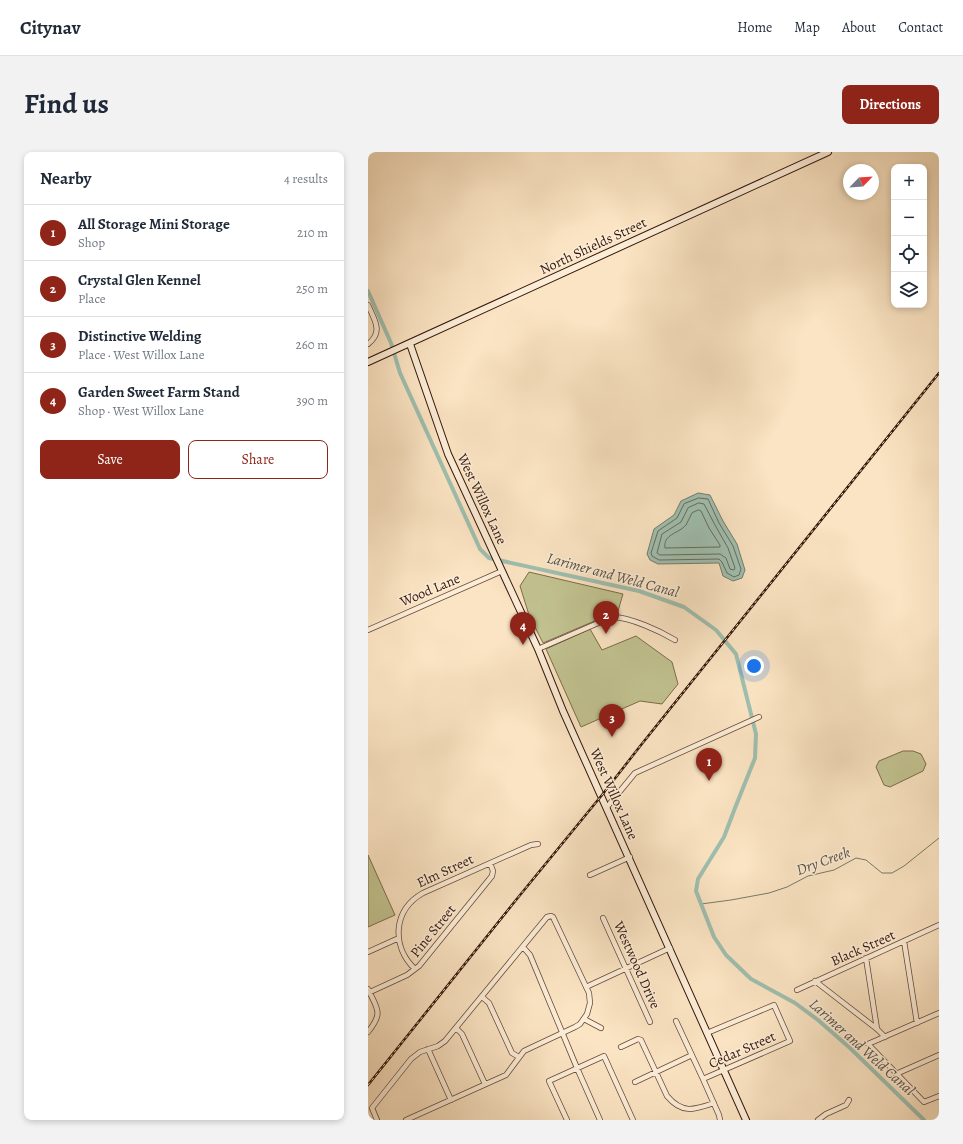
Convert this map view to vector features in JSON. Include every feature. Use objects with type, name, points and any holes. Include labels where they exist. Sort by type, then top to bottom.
[{"type":"main road","name":"North Shields Street","points":[[368,362],[828,152]]},
{"type":"main road","name":"West Willox Lane","points":[[410,344],[448,454],[538,649],[564,711],[746,1120]]},
{"type":"street","points":[[368,305],[377,329],[377,334],[368,344]]},
{"type":"street","name":"Wood Lane","points":[[368,630],[502,571]]},
{"type":"street","points":[[538,649],[612,617],[620,617],[676,640]]},
{"type":"street","points":[[607,807],[635,773],[759,717]]},
{"type":"street","name":"Elm Street","points":[[416,969],[403,954],[399,938],[399,926],[403,913],[416,897],[423,892],[531,845],[538,844]]},
{"type":"street","points":[[590,875],[630,857]]},
{"type":"street","name":"Pine Street","points":[[368,991],[407,975],[416,969],[492,876],[494,871],[490,863]]},
{"type":"street","points":[[377,1120],[372,1108],[411,1059],[420,1052],[442,1044],[547,917],[553,916],[589,993],[590,1003],[584,1019],[576,1027],[524,1051],[506,1075],[406,1120]]},
{"type":"street","name":"Westwood Drive","points":[[604,918],[650,1022]]},
{"type":"street","name":"Black Street","points":[[797,990],[939,925]]},
{"type":"street","points":[[368,952],[399,938]]},
{"type":"street","points":[[904,941],[917,1023]]},
{"type":"street","points":[[523,947],[530,955],[600,1120]]},
{"type":"street","points":[[586,987],[670,948]]},
{"type":"street","points":[[866,958],[877,1029]]},
{"type":"street","points":[[816,981],[885,1037]]},
{"type":"street","points":[[368,991],[377,1010],[378,1017],[368,1032]]},
{"type":"street","points":[[482,997],[489,1003],[511,1050],[519,1057]]},
{"type":"street","name":"Cedar Street","points":[[703,1079],[790,1040],[774,1005],[708,1032]]},
{"type":"street","points":[[939,1013],[868,1044],[924,1102],[939,1096]]},
{"type":"street","points":[[584,1019],[601,1028]]},
{"type":"street","points":[[676,1021],[714,1103],[720,1120]]},
{"type":"street","points":[[456,1028],[462,1034],[485,1084]]},
{"type":"street","points":[[621,1047],[638,1039],[641,1040],[667,1096],[673,1104],[682,1109],[694,1109],[714,1103]]},
{"type":"street","points":[[428,1049],[451,1100]]},
{"type":"street","points":[[636,1082],[692,1055]]},
{"type":"street","points":[[896,1074],[939,1055]]},
{"type":"street","points":[[567,1120],[549,1081],[604,1056],[633,1120]]},
{"type":"street","points":[[818,1120],[826,1114],[846,1105],[849,1100]]},
{"type":"green space","points":[[529,572],[623,594],[618,611],[543,643],[529,615],[520,586]]},
{"type":"green space","points":[[590,629],[602,650],[636,636],[672,662],[678,684],[662,704],[640,701],[581,727],[546,649]]},
{"type":"green space","points":[[903,751],[913,751],[921,754],[926,764],[923,771],[890,787],[884,785],[876,767],[879,761]]},
{"type":"green space","points":[[368,855],[395,915],[368,927]]},
{"type":"water","points":[[698,493],[710,495],[737,544],[745,570],[742,578],[733,581],[723,576],[719,563],[658,564],[650,560],[647,554],[654,529],[674,515],[681,501]]},
{"type":"waterway","name":"Larimer and Weld Canal","points":[[368,291],[391,343],[400,373],[480,549],[489,558],[639,591],[684,607],[716,630],[736,654],[756,734],[755,758],[724,837],[698,879],[696,891],[714,937],[726,955],[751,979],[795,1003],[818,1020],[850,1048],[924,1120]]},
{"type":"waterway","name":"Dry Creek","points":[[701,904],[769,893],[787,887],[808,876],[834,870],[856,858],[866,860],[882,873],[892,873],[904,866],[939,838]]},
{"type":"railway","points":[[368,1085],[939,373]]},
{"type":"place","name":"Crystal Glen Kennel","points":[[606,634]]},
{"type":"place","name":"Garden Sweet Farm Stand","points":[[523,645]]},
{"type":"place","name":"Distinctive Welding","points":[[612,737]]},
{"type":"place","name":"All Storage Mini Storage","points":[[709,781]]}]
